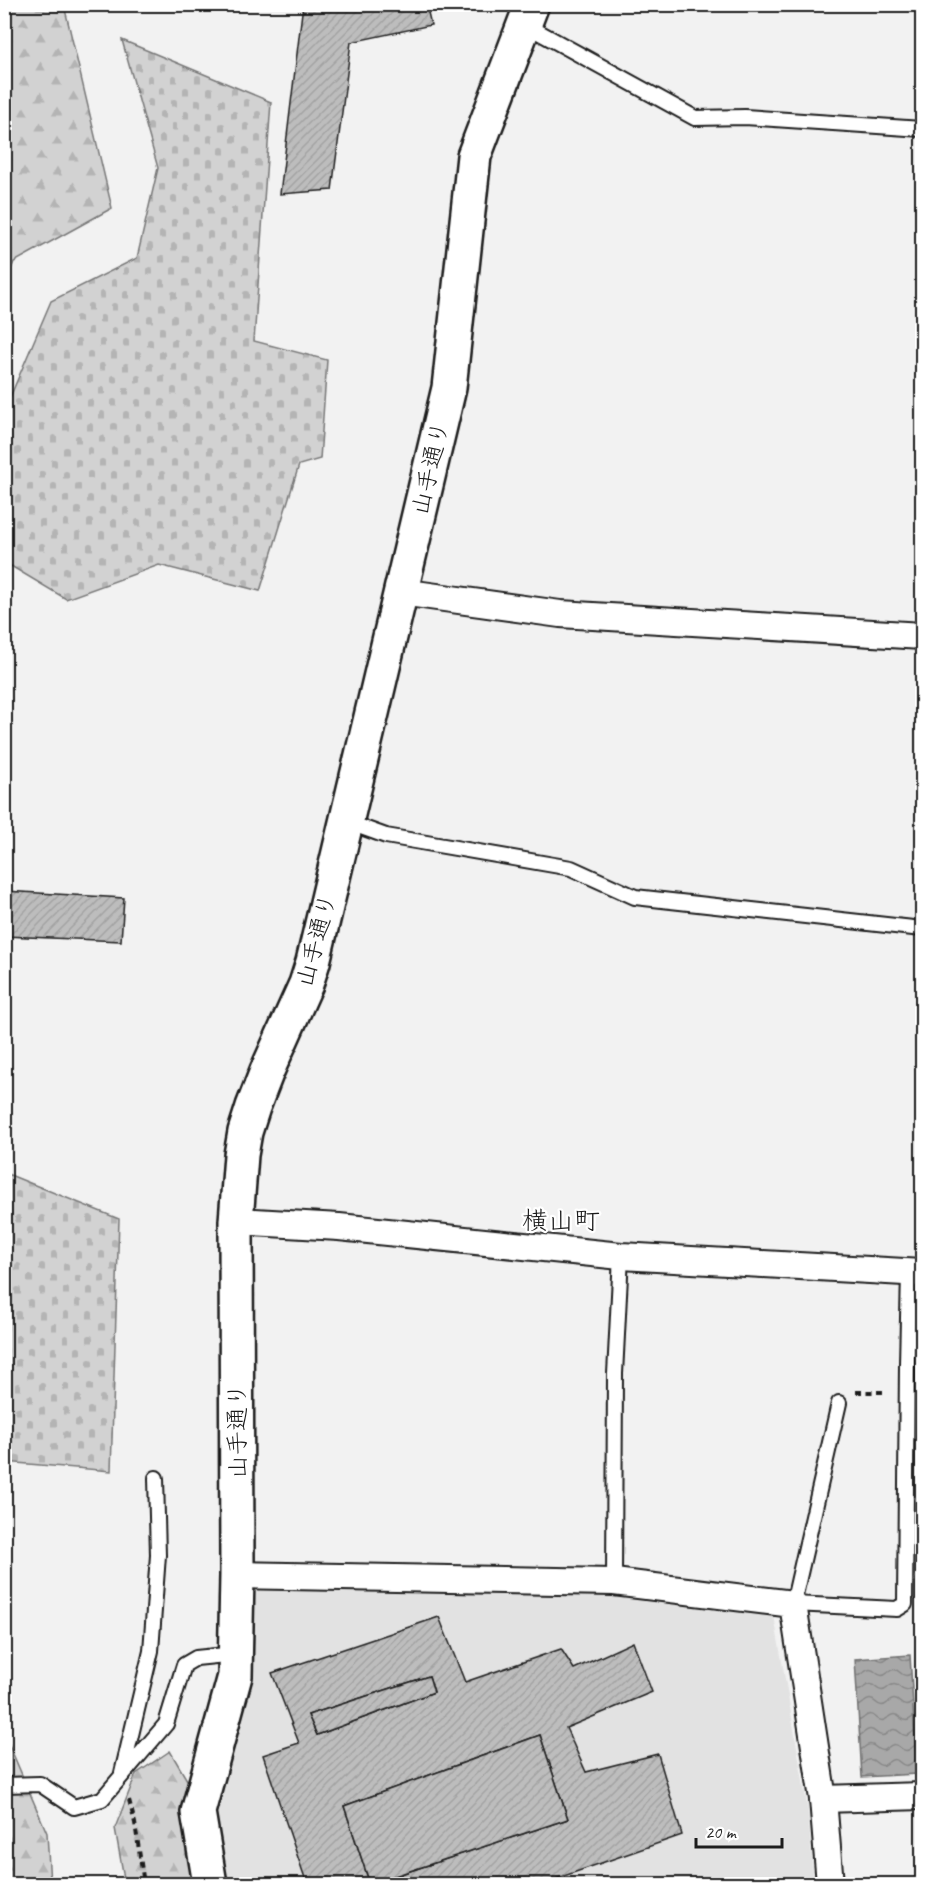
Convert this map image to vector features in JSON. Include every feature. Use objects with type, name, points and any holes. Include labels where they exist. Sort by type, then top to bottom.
[{"type":"street","name":"山手通り","points":[[210,1884],[198,1812],[235,1676],[236,1221],[245,1131],[267,1071],[306,984],[449,388],[474,156],[529,10]]},
{"type":"street","points":[[401,592],[560,614],[922,636]]},
{"type":"street","points":[[236,1221],[339,1227],[621,1256],[916,1273]]},
{"type":"street","points":[[237,1575],[615,1582],[793,1604],[823,1799],[830,1884]]},
{"type":"street","points":[[823,1799],[922,1797]]},
{"type":"lane","points":[[529,10],[694,118],[745,117],[922,129]]},
{"type":"lane","points":[[346,822],[386,836],[570,868],[635,897],[922,928]]},
{"type":"lane","points":[[615,1582],[615,1374],[621,1256]]},
{"type":"lane","points":[[839,1403],[793,1604],[897,1609],[905,1604],[906,1391],[916,1273]]},
{"type":"lane","points":[[122,1775],[151,1652],[158,1555],[156,1478]]},
{"type":"lane","points":[[4,1785],[40,1784],[74,1808],[102,1799],[166,1724],[184,1665],[196,1658],[235,1654]]},
{"type":"path","points":[[839,1403],[848,1392],[906,1391]]},
{"type":"path","points":[[122,1775],[135,1823],[144,1884]]},
{"type":"shaded area","points":[[249,1586],[620,1593],[774,1616],[808,1810],[814,1884],[222,1884],[212,1831],[237,1722]]},
{"type":"green space","points":[[5,4],[64,5],[112,208],[14,262],[5,284]]},
{"type":"green space","points":[[122,40],[271,102],[254,341],[327,360],[320,459],[299,465],[260,591],[159,565],[66,599],[11,566],[5,572],[5,409],[51,301],[137,258],[158,168]]},
{"type":"green space","points":[[5,1173],[119,1219],[111,1471],[5,1462]]},
{"type":"green space","points":[[4,1733],[47,1833],[50,1884],[5,1884]]},
{"type":"green space","points":[[170,1751],[187,1780],[194,1884],[125,1884],[115,1828],[136,1774]]},
{"type":"water","points":[[910,1655],[917,1774],[862,1777],[855,1659]]},
{"type":"building","points":[[303,4],[426,4],[431,25],[351,42],[332,190],[280,194]]},
{"type":"building","points":[[4,891],[124,898],[121,941],[4,936]]},
{"type":"building","points":[[439,1617],[465,1682],[561,1649],[574,1669],[633,1642],[652,1692],[566,1728],[586,1772],[658,1754],[682,1835],[541,1884],[371,1884],[568,1819],[540,1735],[344,1806],[370,1884],[307,1884],[263,1755],[299,1743],[272,1673]],"holes":[[[429,1676],[434,1692],[317,1735],[308,1715]]]},
{"type":"building","points":[[429,1676],[434,1692],[317,1735],[308,1715]]},
{"type":"building","points":[[540,1735],[568,1819],[370,1884],[344,1806]]},
{"type":"district","name":"横山町","points":[[561,1220]]}]
